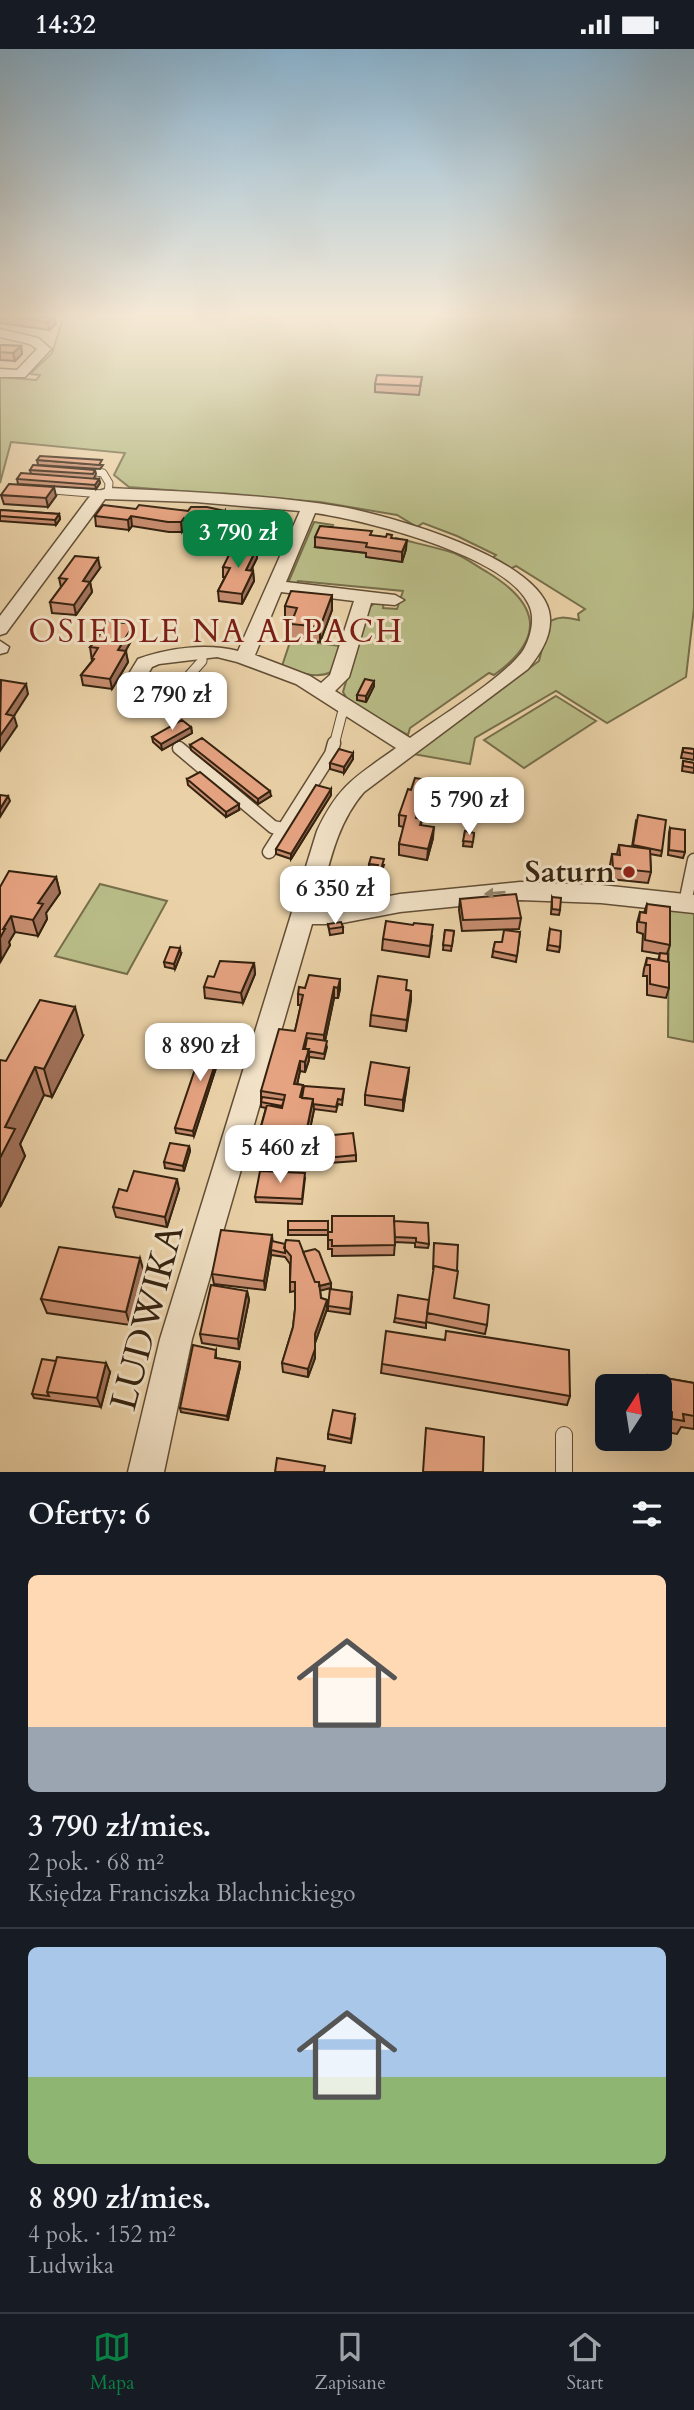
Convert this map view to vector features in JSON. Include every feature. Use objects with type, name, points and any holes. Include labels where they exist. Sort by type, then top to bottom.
[{"type":"street","name":"LUDWIKA","points":[[102,495],[309,508],[386,521],[450,544],[511,578],[533,595],[537,603],[540,633],[529,658],[514,672],[356,787],[340,805],[328,831],[176,1339],[146,1472]]},
{"type":"street","points":[[0,629],[102,495]]},
{"type":"street","points":[[244,658],[309,508]]},
{"type":"street","points":[[273,586],[395,600]]},
{"type":"street","points":[[323,692],[339,677],[365,596]]},
{"type":"street","points":[[137,677],[145,663],[156,659],[217,651],[303,680],[410,747]]},
{"type":"street","points":[[303,915],[337,915],[400,903],[520,891],[601,894],[690,903]]},
{"type":"lane","points":[[33,489],[102,495],[109,483],[103,473],[75,470]]},
{"type":"lane","points":[[269,852],[331,754],[342,715],[349,709]]},
{"type":"lane","points":[[179,748],[273,827],[283,829]]},
{"type":"lane","points":[[690,903],[694,860]]},
{"type":"lane","points":[[564,1435],[564,1472]]},
{"type":"green space","points":[[0,384],[694,384],[694,608],[686,677],[607,723],[556,691],[475,738],[470,764],[413,754],[539,661],[549,622],[560,618],[579,620],[578,614],[585,609],[516,566],[508,570],[490,560],[496,555],[423,523],[417,527],[397,515],[320,502],[129,487],[114,475],[125,453],[11,442],[0,483]]},
{"type":"green space","points":[[314,522],[333,525],[328,536],[315,547],[367,553],[366,557],[402,562],[392,548],[396,538],[447,551],[466,559],[505,584],[518,596],[530,622],[529,635],[522,648],[494,675],[489,673],[410,728],[408,735],[348,701],[343,692],[367,609],[375,603],[384,602],[383,608],[397,609],[403,591],[298,581],[296,585],[288,583]]},
{"type":"green space","points":[[291,639],[340,646],[331,672],[320,675],[306,674],[282,666]]},
{"type":"green space","points":[[556,696],[596,721],[524,768],[484,740]]},
{"type":"green space","points":[[100,884],[167,901],[127,974],[55,956]]},
{"type":"green space","points":[[669,909],[694,912],[694,1042],[668,1037]]},
{"type":"building","points":[[40,456],[102,460],[99,465],[37,460]]},
{"type":"building","points":[[33,465],[95,470],[93,474],[30,470]]},
{"type":"building","points":[[21,473],[99,479],[95,485],[17,479]]},
{"type":"building","points":[[9,484],[54,487],[46,498],[1,495]]},
{"type":"building","points":[[103,505],[136,509],[139,505],[188,511],[191,507],[207,507],[225,511],[218,522],[184,518],[181,522],[168,522],[131,516],[128,520],[95,516]]},
{"type":"building","points":[[0,510],[59,514],[55,520],[0,516]]},
{"type":"building","points":[[320,526],[372,531],[370,535],[386,537],[387,534],[392,535],[391,538],[407,540],[402,552],[366,547],[367,543],[315,537]]},
{"type":"building","points":[[234,545],[257,548],[246,570],[253,571],[242,594],[218,591],[230,568],[223,567]]},
{"type":"building","points":[[75,556],[98,558],[83,581],[90,582],[74,605],[50,602],[67,579],[59,578]]},
{"type":"building","points":[[291,591],[332,595],[320,627],[291,624],[297,608],[285,606]]},
{"type":"building","points":[[106,621],[134,624],[118,650],[126,651],[110,679],[81,675],[94,659],[92,658],[98,648],[90,647]]},
{"type":"building","points":[[365,679],[374,681],[366,696],[357,695]]},
{"type":"building","points":[[1,680],[26,684],[6,714],[14,716],[0,736]]},
{"type":"building","points":[[182,720],[191,727],[161,744],[152,737]]},
{"type":"building","points":[[202,738],[270,791],[258,799],[190,745]]},
{"type":"building","points":[[683,748],[694,749],[694,754],[683,752]]},
{"type":"building","points":[[339,749],[353,753],[344,767],[330,763]]},
{"type":"building","points":[[683,761],[694,763],[694,768],[683,766]]},
{"type":"building","points":[[200,772],[239,804],[226,812],[187,779]]},
{"type":"building","points":[[415,778],[451,784],[448,797],[424,792],[416,818],[422,819],[420,825],[434,827],[428,849],[399,844],[406,816],[399,815]]},
{"type":"building","points":[[316,785],[331,789],[291,854],[276,849]]},
{"type":"building","points":[[0,795],[8,796],[0,809]]},
{"type":"building","points":[[638,815],[666,820],[662,851],[633,845]]},
{"type":"building","points":[[670,828],[685,830],[685,852],[669,850]]},
{"type":"building","points":[[465,831],[474,833],[473,842],[463,841]]},
{"type":"building","points":[[619,845],[650,849],[651,872],[613,868],[612,854],[620,855]]},
{"type":"building","points":[[371,857],[384,859],[381,869],[377,868],[378,865],[369,864]]},
{"type":"building","points":[[9,871],[56,877],[38,903],[43,904],[33,920],[11,916],[0,938],[0,887]]},
{"type":"building","points":[[516,894],[521,918],[463,920],[460,899]]},
{"type":"building","points":[[552,897],[561,898],[560,910],[552,909]]},
{"type":"building","points":[[647,904],[670,907],[670,945],[645,940],[646,923],[639,922],[640,912],[646,913]]},
{"type":"building","points":[[386,921],[433,925],[430,946],[383,939]]},
{"type":"building","points":[[341,922],[343,927],[329,929],[328,924]]},
{"type":"building","points":[[550,929],[561,931],[560,947],[548,945]]},
{"type":"building","points":[[445,930],[454,931],[452,946],[443,945]]},
{"type":"building","points":[[504,930],[520,932],[517,956],[493,951],[495,942],[502,942]]},
{"type":"building","points":[[170,947],[180,948],[174,964],[164,962]]},
{"type":"building","points":[[660,953],[668,954],[668,962],[659,960]]},
{"type":"building","points":[[647,958],[669,962],[669,988],[650,984],[650,965],[646,965]]},
{"type":"building","points":[[220,961],[254,963],[241,993],[204,987],[208,976],[214,977]]},
{"type":"building","points":[[309,975],[340,979],[338,988],[334,987],[324,1035],[307,1033],[303,1049],[309,1049],[305,1062],[300,1061],[294,1084],[303,1085],[300,1097],[313,1099],[305,1138],[278,1134],[275,1144],[257,1141],[267,1105],[282,1108],[285,1095],[261,1091],[279,1029],[295,1031],[303,995],[298,994],[299,987],[305,988]]},
{"type":"building","points":[[378,976],[407,980],[406,990],[411,991],[407,1020],[371,1015]]},
{"type":"building","points":[[40,1000],[75,1007],[44,1069],[35,1067],[5,1127],[15,1129],[0,1158],[0,1060],[6,1061]]},
{"type":"building","points":[[229,1025],[247,1028],[244,1036],[227,1033]]},
{"type":"building","points":[[207,1034],[224,1037],[193,1131],[175,1128]]},
{"type":"building","points":[[307,1038],[327,1041],[324,1054],[305,1049]]},
{"type":"building","points":[[371,1062],[409,1068],[403,1100],[365,1095]]},
{"type":"building","points":[[304,1086],[344,1089],[342,1100],[338,1099],[336,1107],[313,1104],[313,1099],[302,1098]]},
{"type":"building","points":[[262,1097],[284,1100],[282,1106],[261,1102]]},
{"type":"building","points":[[353,1133],[356,1155],[316,1159],[314,1137]]},
{"type":"building","points":[[170,1143],[189,1146],[183,1166],[164,1162]]},
{"type":"building","points":[[257,1146],[276,1149],[274,1156],[255,1152]]},
{"type":"building","points":[[134,1171],[177,1179],[165,1217],[113,1207],[119,1189],[127,1191]]},
{"type":"building","points":[[260,1171],[305,1173],[302,1199],[255,1197]]},
{"type":"building","points":[[332,1216],[394,1216],[395,1245],[332,1246],[332,1240],[328,1240],[328,1232],[332,1232]]},
{"type":"building","points":[[288,1221],[328,1221],[328,1230],[288,1230]]},
{"type":"building","points":[[394,1221],[428,1223],[429,1244],[416,1242],[416,1238],[395,1237]]},
{"type":"building","points":[[221,1230],[272,1235],[264,1281],[212,1274]]},
{"type":"building","points":[[286,1240],[299,1241],[315,1282],[319,1282],[321,1298],[327,1300],[315,1334],[315,1349],[308,1369],[282,1363],[293,1327],[295,1309],[295,1282],[290,1282],[291,1256],[284,1248]]},
{"type":"building","points":[[272,1241],[285,1244],[285,1253],[271,1250]]},
{"type":"building","points":[[434,1243],[458,1245],[457,1271],[434,1266],[433,1270]]},
{"type":"building","points":[[59,1247],[140,1258],[126,1312],[41,1299]]},
{"type":"building","points":[[315,1249],[319,1252],[331,1283],[319,1286],[319,1282],[315,1282],[303,1252]]},
{"type":"building","points":[[434,1266],[458,1271],[454,1298],[489,1305],[487,1325],[427,1313]]},
{"type":"building","points":[[211,1285],[247,1291],[238,1339],[200,1334]]},
{"type":"building","points":[[330,1289],[352,1292],[350,1309],[328,1306]]},
{"type":"building","points":[[398,1295],[429,1300],[426,1323],[395,1318]]},
{"type":"building","points":[[386,1331],[445,1340],[446,1331],[569,1350],[570,1396],[382,1364]]},
{"type":"building","points":[[193,1345],[216,1350],[215,1358],[240,1362],[227,1416],[180,1408]]},
{"type":"building","points":[[57,1357],[106,1363],[97,1398],[47,1392]]},
{"type":"building","points":[[42,1359],[56,1361],[47,1392],[49,1396],[32,1394]]},
{"type":"building","points":[[672,1379],[694,1383],[694,1416],[683,1414],[684,1421],[672,1419]]},
{"type":"building","points":[[333,1410],[355,1414],[351,1439],[328,1434]]},
{"type":"building","points":[[426,1428],[484,1437],[483,1472],[423,1472]]},
{"type":"building","points":[[277,1458],[325,1466],[324,1472],[275,1472]]},
{"type":"place","name":"Saturn","points":[[629,872]]},
{"type":"district","name":"OSIEDLE NA ALPACH","points":[[216,631]]}]
